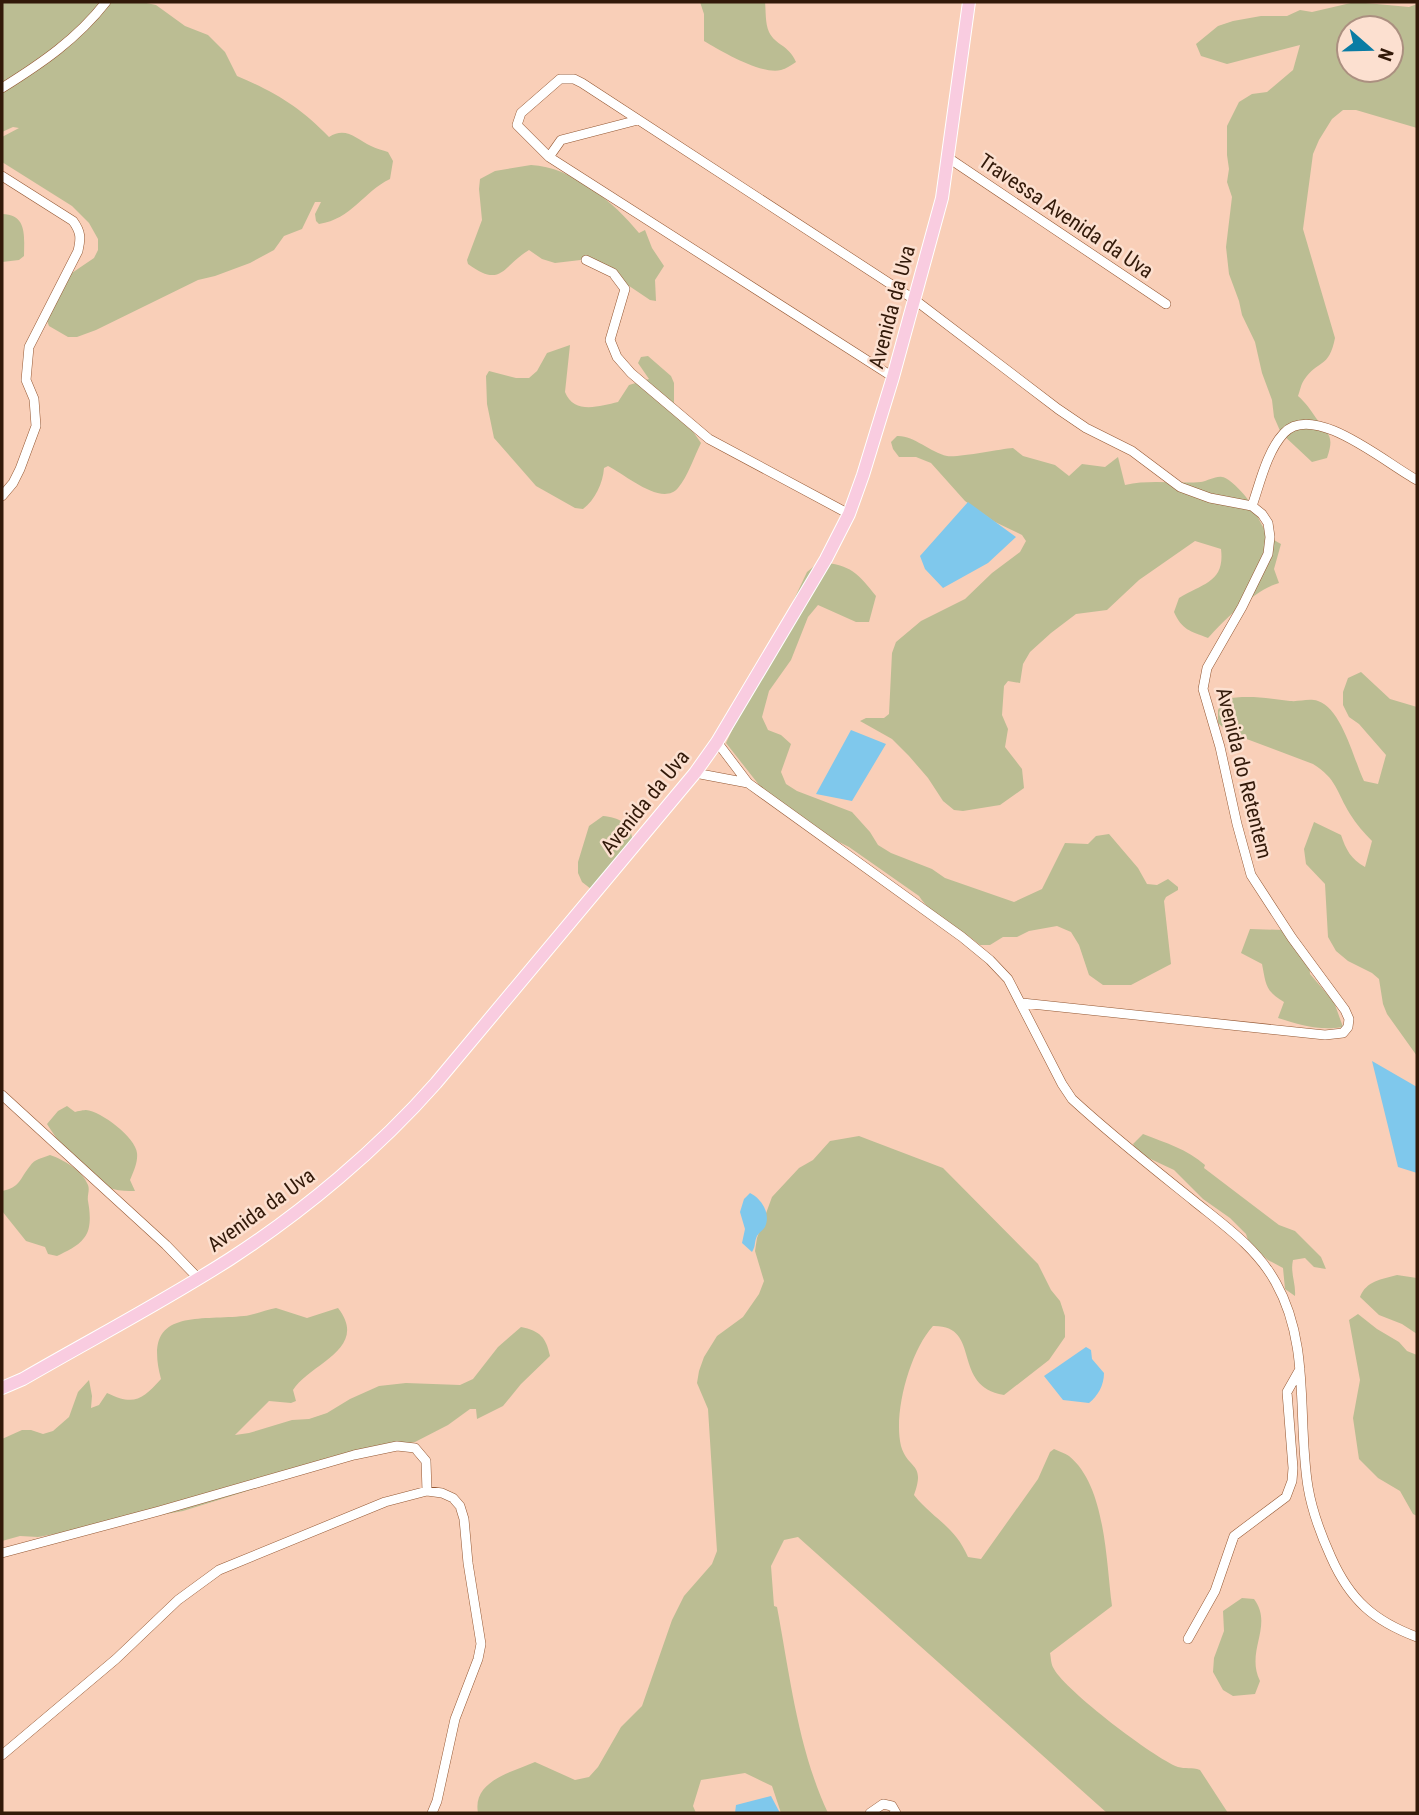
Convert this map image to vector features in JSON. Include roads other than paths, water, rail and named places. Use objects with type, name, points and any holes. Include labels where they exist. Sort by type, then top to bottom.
[{"type":"main road","name":"Avenida da Uva","points":[[2,1388],[23,1379],[232,1258],[293,1214],[408,1115],[695,773],[717,742],[826,559],[849,514],[863,475],[942,198],[969,2]]},
{"type":"street","points":[[2,88],[47,60],[69,42],[106,2]]},
{"type":"street","points":[[893,377],[549,157],[520,129],[517,121],[521,113],[560,79],[574,79],[582,83],[915,300],[1058,409],[1086,428],[1141,457],[1180,487],[1210,498],[1252,506],[1274,448],[1282,435],[1301,423],[1334,429],[1417,481]]},
{"type":"street","points":[[549,157],[561,140],[638,120]]},
{"type":"street","name":"Travessa Avenida da Uva","points":[[947,157],[1166,304]]},
{"type":"street","points":[[2,176],[73,221],[81,239],[78,251],[29,347],[26,380],[36,412],[36,426],[20,469],[2,496]]},
{"type":"street","points":[[586,260],[613,273],[625,289],[610,340],[617,357],[631,373],[709,439],[849,514]]},
{"type":"street","name":"Avenida do Retentem","points":[[1022,1003],[1325,1035],[1343,1033],[1348,1027],[1349,1019],[1345,1010],[1251,875],[1203,689],[1207,668],[1268,554],[1268,523],[1252,506]]},
{"type":"street","points":[[717,742],[748,783],[990,960],[1008,979],[1072,1099],[1230,1230],[1265,1264],[1287,1309],[1300,1369],[1308,1486],[1324,1541],[1345,1584],[1367,1611],[1396,1629],[1417,1637]]},
{"type":"street","points":[[695,773],[748,783]]},
{"type":"street","points":[[2,1095],[166,1245],[198,1278]]},
{"type":"street","points":[[1188,1639],[1215,1591],[1234,1536],[1286,1497],[1289,1491],[1293,1468],[1287,1392],[1300,1369]]},
{"type":"street","points":[[2,1553],[354,1455],[397,1446],[415,1448],[426,1461],[427,1491]]},
{"type":"street","points":[[2,1755],[116,1659],[178,1600],[219,1570],[385,1502],[427,1491],[442,1493],[453,1498],[460,1506],[464,1520],[481,1644],[455,1719],[444,1774],[432,1813]]},
{"type":"street","points":[[870,1813],[883,1804],[892,1806],[895,1813]]},
{"type":"water","points":[[968,502],[1016,537],[988,563],[943,588],[925,569],[920,556]]},
{"type":"water","points":[[851,730],[886,744],[852,801],[816,794]]},
{"type":"water","points":[[1372,1061],[1417,1087],[1417,1173],[1398,1167]]},
{"type":"water","points":[[750,1193],[762,1203],[767,1217],[765,1227],[757,1236],[752,1252],[742,1243],[745,1229],[740,1212],[744,1199]]},
{"type":"water","points":[[1086,1347],[1091,1350],[1092,1359],[1104,1373],[1102,1386],[1089,1403],[1063,1400],[1044,1376]]},
{"type":"water","points":[[771,1796],[780,1813],[735,1813],[736,1805]]}]
